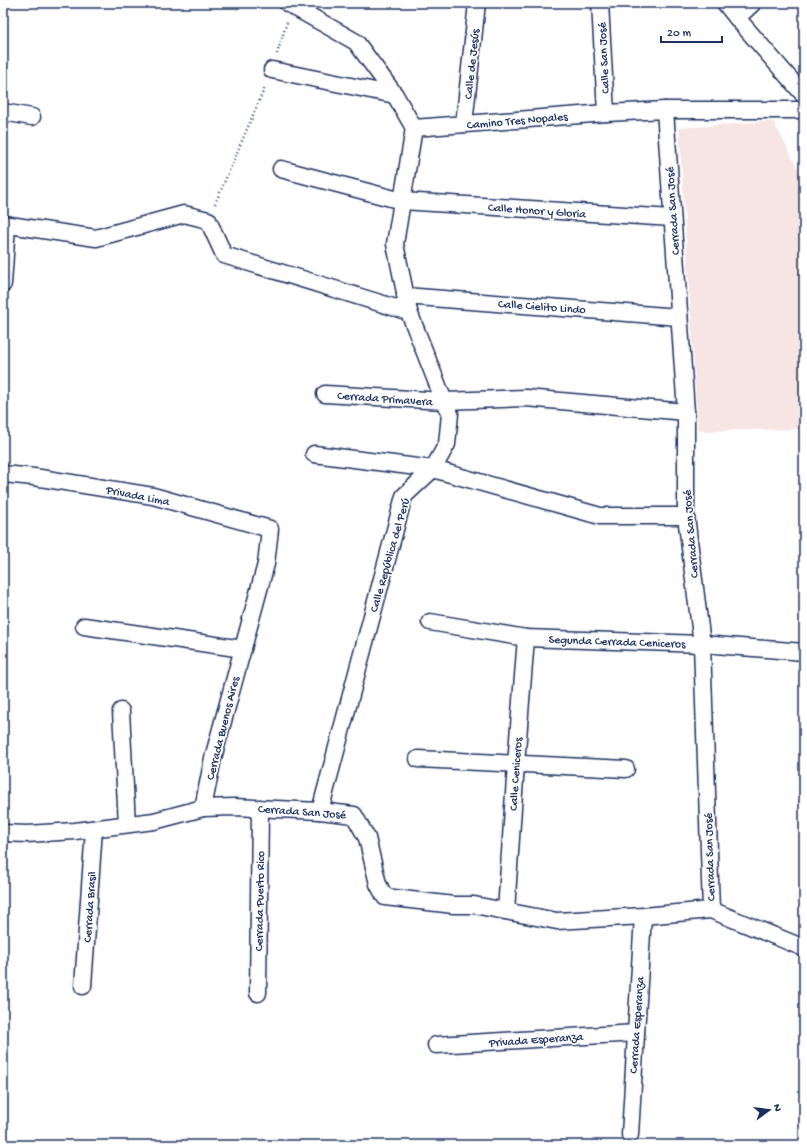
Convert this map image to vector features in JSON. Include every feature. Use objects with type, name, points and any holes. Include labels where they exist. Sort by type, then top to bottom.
[{"type":"street","name":"Calle de Jesús","points":[[464,124],[478,3]]},
{"type":"street","name":"Calle San José","points":[[600,3],[606,113]]},
{"type":"street","points":[[725,3],[802,88]]},
{"type":"street","points":[[737,18],[753,3]]},
{"type":"street","points":[[289,4],[356,42],[395,95],[414,128]]},
{"type":"street","points":[[272,70],[395,95]]},
{"type":"street","name":"Camino Tres Nopales","points":[[414,128],[606,113],[665,110],[804,110]]},
{"type":"street","name":"Cerrada San José","points":[[665,110],[686,412],[686,516],[702,644],[711,910]]},
{"type":"street","points":[[3,112],[32,117]]},
{"type":"street","name":"Calle República del Perú","points":[[320,811],[404,496],[433,469],[447,444],[450,414],[409,312],[395,244],[414,128]]},
{"type":"street","name":"Calle Honor y Gloria","points":[[282,169],[402,201],[672,218]]},
{"type":"street","points":[[3,284],[5,225],[96,238],[184,214],[208,220],[224,255],[409,312]]},
{"type":"street","name":"Calle Cielito Lindo","points":[[405,296],[679,317]]},
{"type":"street","name":"Cerrada Primavera","points":[[325,394],[444,401],[526,398],[686,412]]},
{"type":"street","points":[[314,454],[433,469],[600,516],[686,516]]},
{"type":"street","name":"Privada Lima","points":[[3,474],[34,476],[153,496],[270,529]]},
{"type":"street","name":"Cerrada Buenos Aires","points":[[203,808],[213,758],[266,564],[270,529]]},
{"type":"street","name":"Segunda Cerrada Ceniceros","points":[[430,622],[526,638],[702,644],[804,652]]},
{"type":"street","points":[[84,626],[243,649]]},
{"type":"street","name":"Calle Ceniceros","points":[[506,911],[526,638]]},
{"type":"street","points":[[122,711],[127,824]]},
{"type":"street","points":[[418,760],[626,769]]},
{"type":"street","name":"Cerrada San José","points":[[3,833],[27,834],[76,831],[154,821],[203,808],[260,808],[320,811],[354,815],[367,838],[378,884],[385,897],[454,905],[474,905],[558,920],[643,916],[711,910],[804,948]]},
{"type":"street","name":"Cerrada Puerto Rico","points":[[258,993],[260,808]]},
{"type":"street","name":"Cerrada Brasil","points":[[83,986],[94,828]]},
{"type":"street","name":"Cerrada Esperanza","points":[[630,1135],[643,916]]},
{"type":"street","name":"Privada Esperanza","points":[[436,1045],[636,1033]]},
{"type":"path","points":[[208,220],[272,70],[289,4]]},
{"type":"shaded area","points":[[773,121],[804,180],[804,426],[801,429],[698,431],[679,128]]}]
